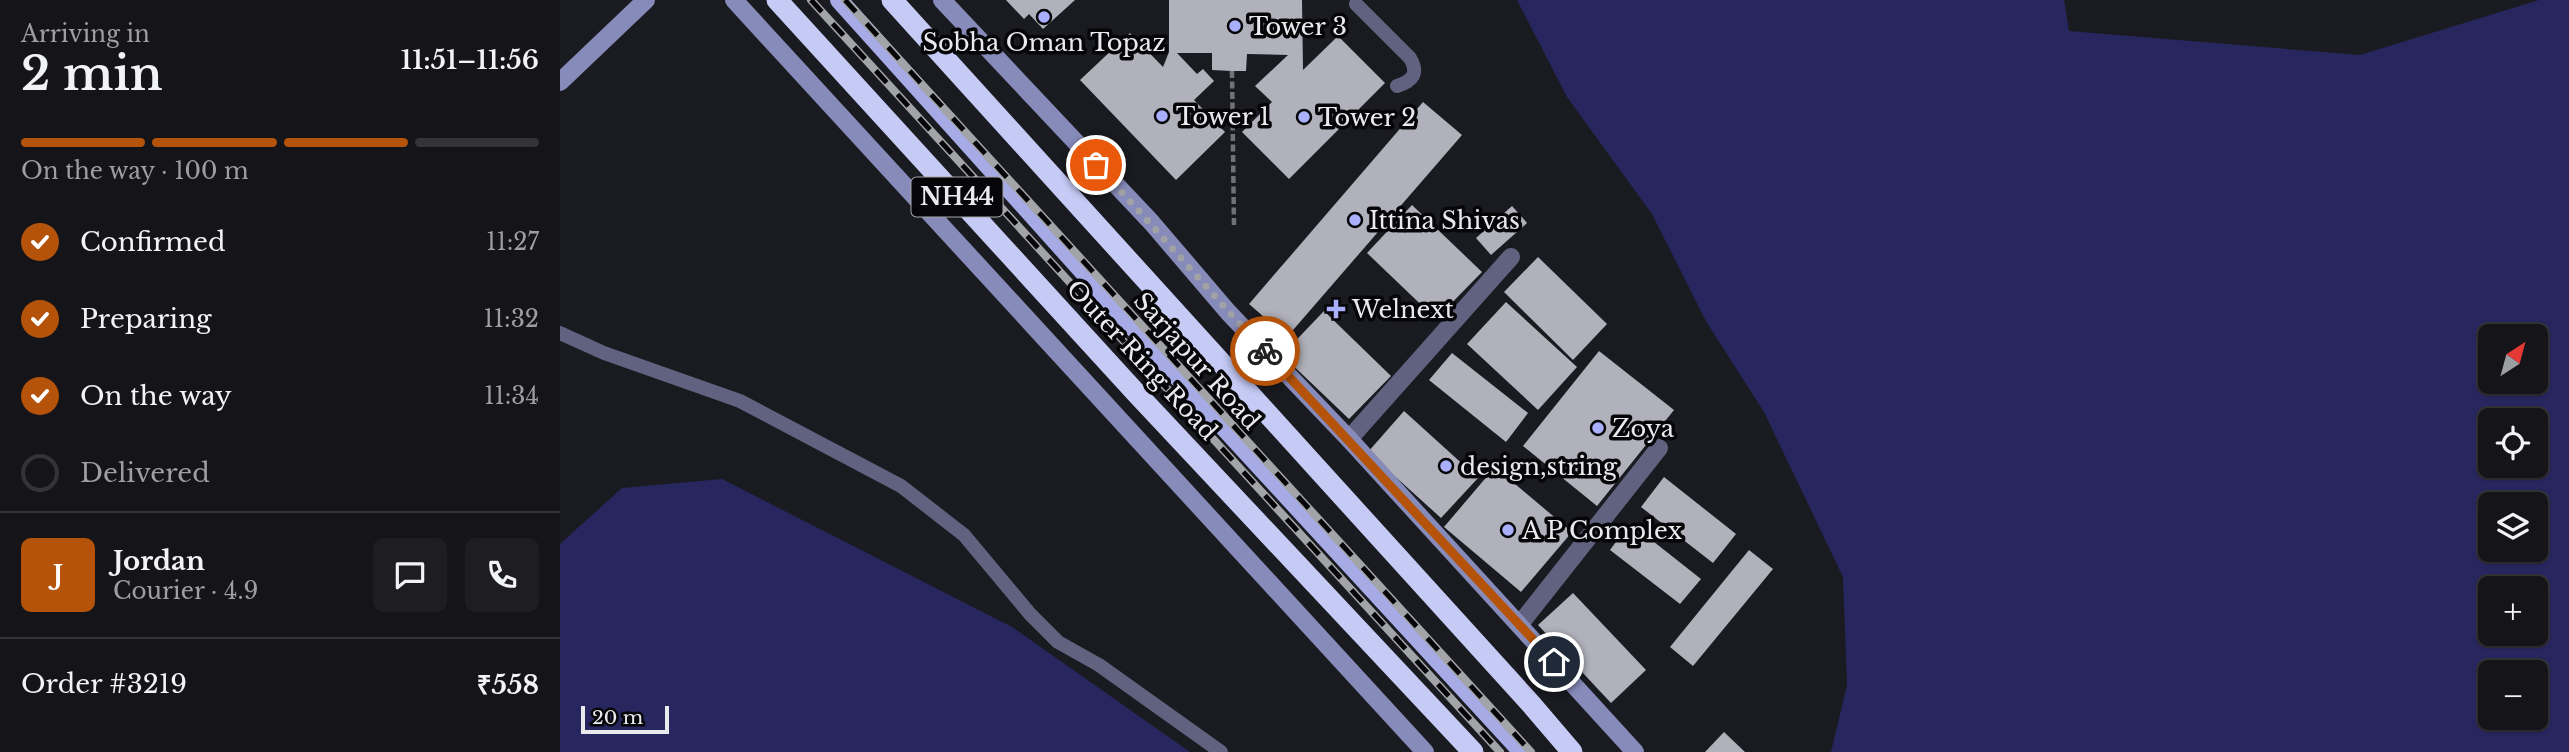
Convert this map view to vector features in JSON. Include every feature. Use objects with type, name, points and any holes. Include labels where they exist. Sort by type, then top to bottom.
[{"type":"highway","name":"Outer Ring Road","points":[[777,0],[1128,384],[1468,747]]},
{"type":"highway","points":[[892,0],[1572,752]]},
{"type":"main road","name":"Sarjapur Road","points":[[839,0],[1182,382],[1522,752]]},
{"type":"street","points":[[560,82],[646,0]]},
{"type":"street","points":[[734,0],[1425,752]]},
{"type":"street","points":[[942,0],[1152,223],[1228,312],[1349,439],[1635,752]]},
{"type":"street","points":[[1349,439],[1511,257]]},
{"type":"street","points":[[1520,624],[1659,448]]},
{"type":"lane","points":[[1356,4],[1410,58],[1415,67],[1415,75],[1409,82],[1397,86]]},
{"type":"lane","points":[[560,332],[604,353],[740,401],[901,486],[964,535],[1030,614],[1058,642],[1099,665],[1221,752]]},
{"type":"path","points":[[1232,71],[1234,226]]},
{"type":"shaded area","points":[[1517,0],[2064,0],[2069,31],[2360,55],[2539,0],[2569,0],[2569,752],[1831,752],[1847,685],[1843,577],[1764,412],[1707,323],[1652,214],[1567,97]]},
{"type":"shaded area","points":[[722,479],[1012,627],[1190,752],[560,752],[560,544],[622,488]]},
{"type":"building","name":"Sobha Oman Topaz","points":[[1006,0],[1075,0],[1043,29],[1029,14],[1024,19]]},
{"type":"building","points":[[1169,0],[1302,0],[1303,70],[1338,36],[1385,83],[1289,179],[1242,132],[1272,102],[1255,86],[1288,55],[1247,54],[1246,71],[1232,71],[1212,70],[1212,53],[1177,53],[1197,74],[1203,69],[1214,81],[1194,100],[1225,132],[1176,180],[1080,80],[1130,33],[1163,67],[1169,52]]},
{"type":"building","name":"Ittina Shivas","points":[[1423,102],[1462,135],[1287,337],[1249,304]]},
{"type":"building","points":[[1412,205],[1482,272],[1436,319],[1367,253]]},
{"type":"building","points":[[1512,206],[1527,223],[1491,255],[1476,238]]},
{"type":"building","points":[[1538,257],[1607,324],[1573,360],[1504,292]]},
{"type":"building","points":[[1506,302],[1577,367],[1538,410],[1467,344]]},
{"type":"building","points":[[1324,311],[1391,376],[1349,419],[1282,355]]},
{"type":"building","name":"Zoya","points":[[1599,351],[1674,410],[1597,506],[1523,446]]},
{"type":"building","points":[[1452,353],[1528,413],[1506,442],[1429,380]]},
{"type":"building","points":[[1404,411],[1478,478],[1441,518],[1368,452]]},
{"type":"building","name":"A P Complex","points":[[1495,467],[1572,532],[1521,592],[1444,527]]},
{"type":"building","points":[[1664,477],[1736,534],[1713,563],[1641,507]]},
{"type":"building","points":[[1630,523],[1701,579],[1680,604],[1610,550]]},
{"type":"building","points":[[1749,550],[1773,569],[1693,666],[1670,647]]},
{"type":"building","points":[[1573,593],[1646,670],[1611,703],[1538,625]]},
{"type":"building","points":[[1724,732],[1745,752],[1705,752]]},
{"type":"railway","points":[[811,0],[1500,752]]},
{"type":"railway","points":[[845,0],[1531,752]]},
{"type":"way so far","points":[[1096,165],[1152,223],[1265,351]]},
{"type":"place","name":"Sobha Oman Topaz","points":[[1044,17]]},
{"type":"place","name":"Tower 3","points":[[1235,26]]},
{"type":"place","name":"Tower 1","points":[[1162,116]]},
{"type":"place","name":"Tower 2","points":[[1304,117]]},
{"type":"place","name":"Ittina Shivas","points":[[1355,220]]},
{"type":"place","name":"Welnext","points":[[1336,309]]},
{"type":"place","name":"Zoya","points":[[1598,428]]},
{"type":"place","name":"design,string","points":[[1446,466]]},
{"type":"place","name":"A P Complex","points":[[1508,530]]},
{"type":"route","points":[[1265,351],[1554,662]]}]
